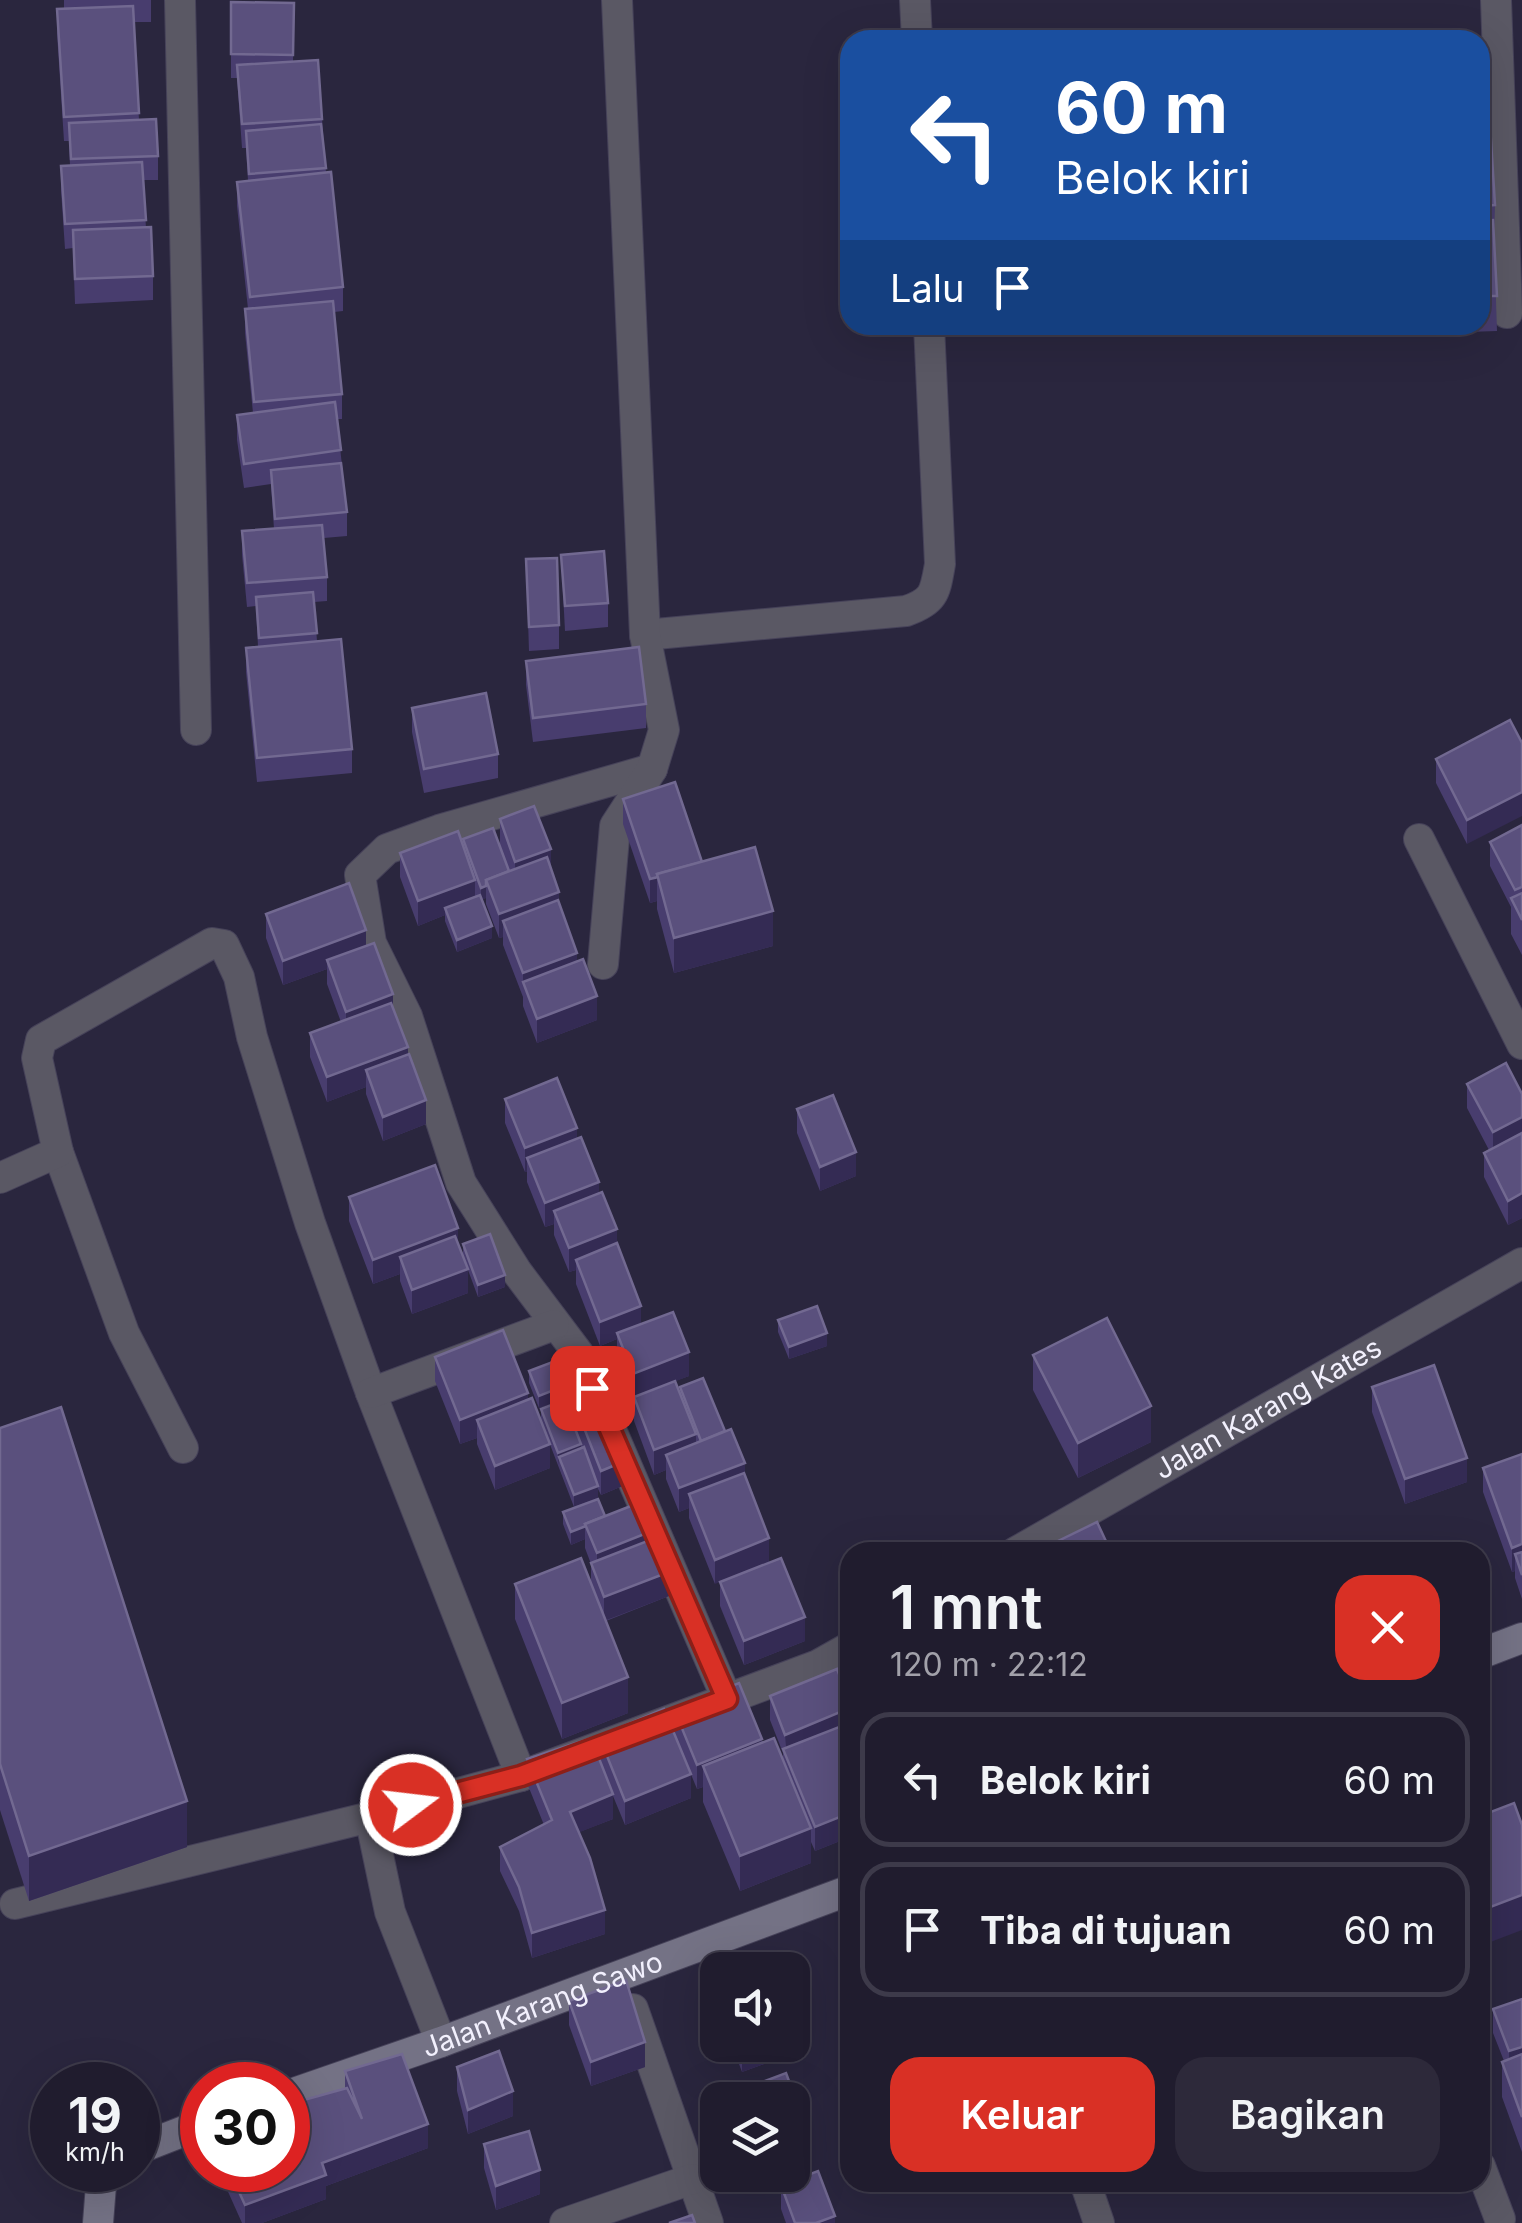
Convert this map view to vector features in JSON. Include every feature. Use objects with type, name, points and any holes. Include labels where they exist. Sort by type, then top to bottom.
[{"type":"street","points":[[180,0],[196,730]]},
{"type":"street","points":[[603,964],[615,826],[652,769],[664,730],[646,635],[617,0]]},
{"type":"street","points":[[915,0],[916,30]]},
{"type":"street","points":[[1496,0],[1506,312]]},
{"type":"street","points":[[646,635],[906,611],[923,605],[935,592],[940,564],[929,335]]},
{"type":"street","points":[[652,769],[439,830],[387,849],[360,875],[371,942],[407,1016],[461,1182],[554,1325],[578,1353],[727,1699]]},
{"type":"street","points":[[1419,839],[1522,1044]]},
{"type":"street","points":[[184,1448],[124,1333],[58,1152],[37,1058],[41,1040],[212,943],[224,945],[239,977],[252,1037],[310,1223],[371,1393],[521,1776]]},
{"type":"street","points":[[0,1178],[58,1152]]},
{"type":"street","name":"Jalan Karang Kates","points":[[1034,1542],[1522,1264]]},
{"type":"street","points":[[371,1393],[554,1325]]},
{"type":"street","points":[[1490,1650],[1522,1638]]},
{"type":"street","points":[[15,1904],[521,1776],[818,1665],[840,1653]]},
{"type":"street","points":[[370,1817],[390,1912],[440,2042]]},
{"type":"street","name":"Jalan Karang Sawo","points":[[310,2087],[840,1894]]},
{"type":"street","points":[[622,1975],[708,2223]]},
{"type":"street","points":[[566,2223],[692,2179]]},
{"type":"street","points":[[98,2223],[100,2192]]},
{"type":"street","points":[[1088,2192],[1099,2223]]},
{"type":"street","points":[[1490,2192],[1500,2218]]},
{"type":"building","points":[[231,2],[294,3],[293,55],[231,54]]},
{"type":"building","points":[[133,6],[139,113],[64,117],[57,9]]},
{"type":"building","points":[[318,60],[322,119],[242,124],[237,65]]},
{"type":"building","points":[[156,119],[158,156],[71,159],[69,123]]},
{"type":"building","points":[[321,124],[326,168],[249,174],[246,131]]},
{"type":"building","points":[[1490,124],[1495,205],[1490,205]]},
{"type":"building","points":[[142,162],[146,220],[65,224],[61,166]]},
{"type":"building","points":[[331,172],[343,287],[250,297],[237,182]]},
{"type":"building","points":[[1493,220],[1497,296],[1490,296]]},
{"type":"building","points":[[151,227],[153,276],[75,279],[73,230]]},
{"type":"building","points":[[333,301],[342,394],[254,402],[245,309]]},
{"type":"building","points":[[335,402],[341,450],[244,464],[237,415]]},
{"type":"building","points":[[341,463],[347,512],[275,519],[271,470]]},
{"type":"building","points":[[322,525],[327,577],[247,583],[242,531]]},
{"type":"building","points":[[604,551],[608,603],[565,606],[561,555]]},
{"type":"building","points":[[557,558],[559,625],[529,627],[526,559]]},
{"type":"building","points":[[313,592],[317,633],[259,638],[256,597]]},
{"type":"building","points":[[341,639],[352,749],[257,758],[246,648]]},
{"type":"building","points":[[639,647],[646,704],[533,718],[526,661]]},
{"type":"building","points":[[486,693],[498,754],[424,769],[412,708]]},
{"type":"building","points":[[1510,720],[1522,743],[1522,792],[1467,820],[1436,759]]},
{"type":"building","points":[[675,782],[702,862],[650,879],[623,799]]},
{"type":"building","points":[[534,806],[551,849],[515,862],[500,819]]},
{"type":"building","points":[[1522,825],[1522,887],[1515,890],[1490,842]]},
{"type":"building","points":[[493,828],[509,871],[486,880],[486,886],[481,888],[463,839]]},
{"type":"building","points":[[458,831],[475,880],[418,901],[400,853]]},
{"type":"building","points":[[755,847],[773,911],[674,938],[657,874]]},
{"type":"building","points":[[547,857],[559,892],[499,914],[486,880]]},
{"type":"building","points":[[349,883],[366,930],[283,961],[266,914]]},
{"type":"building","points":[[1522,893],[1522,920],[1511,898]]},
{"type":"building","points":[[480,895],[492,926],[457,940],[445,908]]},
{"type":"building","points":[[558,900],[577,953],[523,973],[503,921]]},
{"type":"building","points":[[374,943],[393,994],[346,1012],[327,960]]},
{"type":"building","points":[[583,959],[597,996],[537,1019],[523,982]]},
{"type":"building","points":[[391,1003],[408,1047],[327,1077],[310,1033]]},
{"type":"building","points":[[409,1054],[426,1100],[383,1117],[366,1070]]},
{"type":"building","points":[[1506,1063],[1522,1094],[1522,1117],[1493,1132],[1467,1084]]},
{"type":"building","points":[[557,1078],[577,1128],[525,1148],[505,1099]]},
{"type":"building","points":[[833,1095],[856,1152],[820,1167],[797,1109]]},
{"type":"building","points":[[1522,1133],[1522,1193],[1508,1201],[1484,1153]]},
{"type":"building","points":[[581,1137],[599,1182],[545,1203],[527,1158]]},
{"type":"building","points":[[435,1165],[458,1228],[373,1260],[349,1197]]},
{"type":"building","points":[[602,1192],[617,1229],[569,1248],[554,1211]]},
{"type":"building","points":[[490,1234],[505,1275],[478,1285],[463,1244]]},
{"type":"building","points":[[455,1236],[468,1269],[412,1290],[400,1257]]},
{"type":"building","points":[[617,1243],[641,1306],[600,1322],[576,1260]]},
{"type":"building","points":[[817,1306],[827,1333],[789,1347],[778,1320]]},
{"type":"building","points":[[673,1312],[689,1352],[633,1374],[617,1333]]},
{"type":"building","points":[[1107,1318],[1151,1406],[1078,1443],[1033,1355]]},
{"type":"building","points":[[503,1330],[528,1393],[460,1420],[435,1357]]},
{"type":"building","points":[[563,1358],[572,1383],[539,1396],[529,1371]]},
{"type":"building","points":[[1434,1365],[1467,1458],[1405,1479],[1372,1387]]},
{"type":"building","points":[[703,1378],[725,1431],[701,1441],[680,1387]]},
{"type":"building","points":[[590,1379],[598,1402],[577,1410],[576,1415],[566,1389]]},
{"type":"building","points":[[675,1381],[696,1434],[654,1450],[634,1397]]},
{"type":"building","points":[[532,1398],[550,1444],[495,1466],[477,1420]]},
{"type":"building","points":[[564,1400],[581,1444],[558,1453],[541,1409]]},
{"type":"building","points":[[601,1401],[625,1461],[601,1471],[577,1410]]},
{"type":"building","points":[[61,1407],[187,1801],[29,1856],[0,1764],[0,1428]]},
{"type":"building","points":[[731,1429],[745,1463],[679,1488],[666,1455]]},
{"type":"building","points":[[584,1447],[598,1486],[574,1495],[559,1457]]},
{"type":"building","points":[[1522,1454],[1522,1544],[1512,1548],[1483,1468]]},
{"type":"building","points":[[744,1473],[769,1538],[715,1560],[689,1494]]},
{"type":"building","points":[[598,1499],[605,1516],[571,1532],[563,1512]]},
{"type":"building","points":[[636,1504],[647,1533],[597,1553],[585,1524]]},
{"type":"building","points":[[1097,1522],[1106,1542],[1056,1542]]},
{"type":"building","points":[[655,1538],[669,1572],[604,1597],[591,1563]]},
{"type":"building","points":[[1522,1552],[1522,1575],[1515,1554]]},
{"type":"building","points":[[581,1558],[628,1677],[562,1703],[515,1584]]},
{"type":"building","points":[[781,1558],[805,1617],[744,1641],[720,1582]]},
{"type":"building","points":[[837,1669],[840,1677],[840,1712],[785,1735],[770,1696]]},
{"type":"building","points":[[739,1683],[762,1739],[697,1765],[674,1709]]},
{"type":"building","points":[[664,1709],[691,1774],[625,1801],[599,1736]]},
{"type":"building","points":[[839,1727],[840,1817],[815,1827],[783,1749]]},
{"type":"building","points":[[591,1738],[613,1794],[570,1812],[590,1858],[605,1910],[532,1933],[519,1887],[500,1847],[552,1820],[527,1759]]},
{"type":"building","points":[[774,1738],[811,1828],[740,1856],[703,1766]]},
{"type":"building","points":[[1514,1803],[1522,1825],[1522,1895],[1490,1907],[1490,1812]]},
{"type":"building","points":[[626,1980],[645,2042],[591,2062],[569,2001]]},
{"type":"building","points":[[1522,1999],[1522,2047],[1509,2051],[1493,2009]]},
{"type":"building","points":[[499,2051],[513,2091],[468,2110],[457,2067]]},
{"type":"building","points":[[402,2054],[428,2124],[322,2163],[326,2175],[310,2181],[310,2098],[347,2088],[362,2119],[345,2071]]},
{"type":"building","points":[[1522,2054],[1522,2117],[1502,2062]]},
{"type":"building","points":[[786,2073],[789,2082],[762,2082]]},
{"type":"building","points":[[529,2131],[540,2170],[496,2186],[484,2144]]},
{"type":"building","points":[[818,2171],[835,2216],[816,2223],[795,2223],[784,2192],[810,2192],[810,2174]]},
{"type":"building","points":[[239,2192],[280,2192],[245,2205]]},
{"type":"building","points":[[692,2215],[695,2223],[669,2223]]},
{"type":"route","points":[[411,1805],[521,1776],[727,1699],[592,1388]]}]
